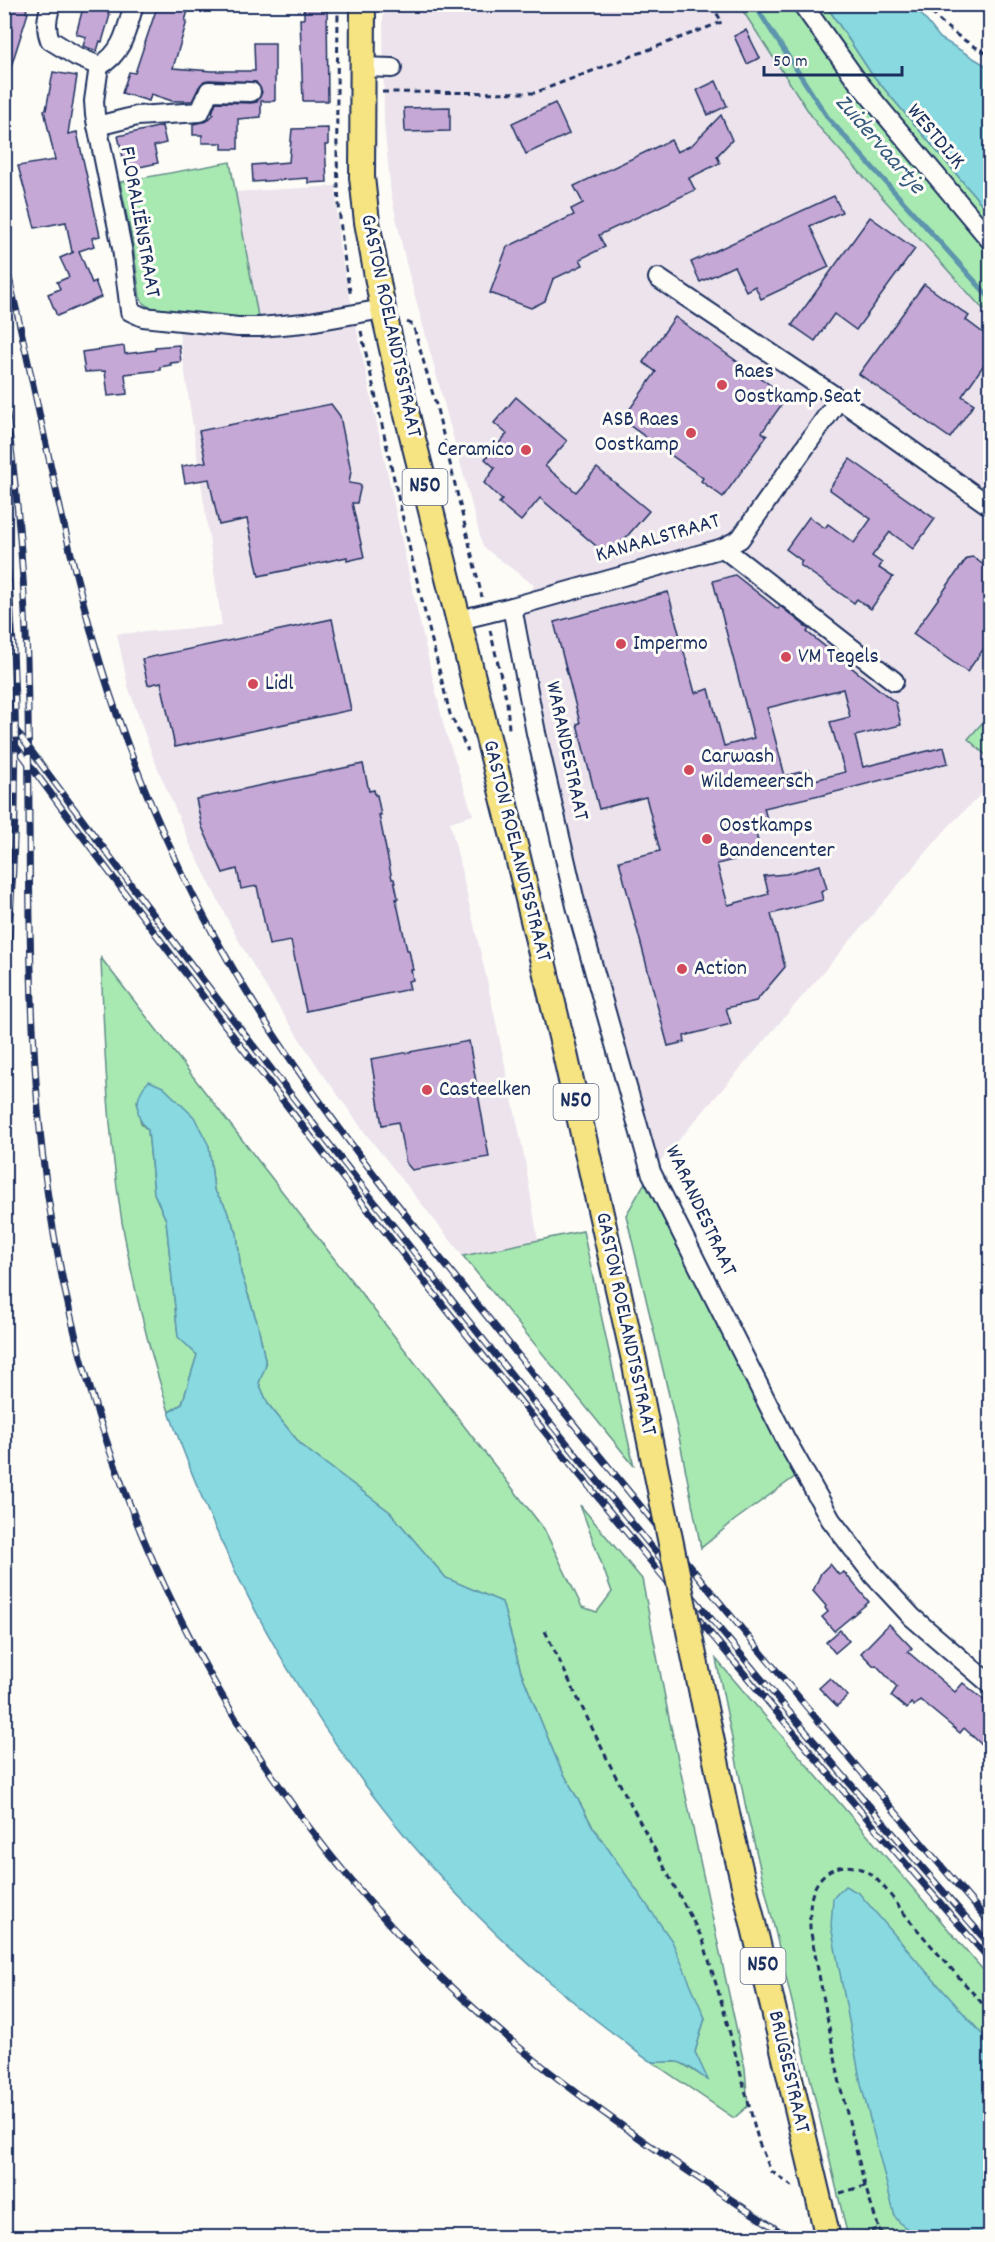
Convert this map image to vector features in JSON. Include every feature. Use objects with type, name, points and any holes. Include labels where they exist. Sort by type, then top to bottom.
[{"type":"main road","name":"GASTON ROELANDTSSTRAAT","points":[[363,4],[362,177],[367,222],[383,309],[563,1045],[634,1360],[702,1694]]},
{"type":"main road","name":"BRUGSESTRAAT","points":[[702,1694],[728,1818],[828,2238]]},
{"type":"street","points":[[51,4],[46,18],[46,29],[50,40],[76,56],[99,66],[110,60],[122,44],[134,4]]},
{"type":"street","name":"WESTDIJK","points":[[802,4],[858,82],[990,240]]},
{"type":"street","name":"FLORALIËNSTRAAT","points":[[99,66],[94,101],[97,126],[122,248],[130,311],[143,317],[238,327],[304,323],[383,309]]},
{"type":"street","points":[[362,67],[392,68]]},
{"type":"street","points":[[97,126],[137,116],[194,114],[200,112],[209,91],[252,92]]},
{"type":"street","points":[[658,278],[838,399],[990,507]]},
{"type":"street","name":"KANAALSTRAAT","points":[[459,620],[723,548],[740,539],[838,399]]},
{"type":"street","points":[[723,548],[894,681]]},
{"type":"street","name":"WARANDESTRAAT","points":[[512,607],[536,734],[576,906],[651,1172],[786,1440],[831,1520],[874,1576],[912,1617],[990,1684]]},
{"type":"path","points":[[362,92],[534,93],[722,22],[711,4]]},
{"type":"path","points":[[924,4],[933,16],[951,32],[990,55]]},
{"type":"path","points":[[383,309],[413,325],[436,405],[507,702],[509,737]]},
{"type":"path","points":[[545,1631],[614,1771],[703,1940],[759,2143],[771,2171],[792,2186],[817,2195],[865,2186]]},
{"type":"path","points":[[885,2238],[879,2229],[865,2186],[841,2089],[810,1928],[813,1890],[823,1876],[837,1867],[850,1864],[873,1876],[990,2012]]},
{"type":"path","points":[[842,2238],[879,2229]]},
{"type":"shaded area","points":[[383,5],[739,5],[818,126],[980,306],[990,314],[990,714],[968,739],[990,759],[990,785],[949,826],[651,1172],[639,1131],[543,720],[528,629],[521,612],[534,585],[483,547],[406,263],[391,194],[384,123]]},
{"type":"shaded area","points":[[336,186],[339,246],[412,588],[444,727],[473,815],[450,822],[524,1155],[538,1241],[463,1256],[366,1134],[320,1070],[267,989],[235,934],[190,844],[153,757],[128,686],[117,634],[222,626],[179,332],[261,332],[235,192]]},
{"type":"green space","points":[[739,5],[826,5],[871,73],[990,214],[990,314],[980,306],[818,126]]},
{"type":"green space","points":[[230,162],[259,322],[182,314],[149,307],[140,297],[133,245],[120,182]]},
{"type":"green space","points":[[990,714],[990,759],[968,739]]},
{"type":"green space","points":[[101,958],[544,1529],[582,1607],[597,1612],[612,1592],[580,1505],[642,1579],[669,1718],[745,2068],[748,2106],[734,2118],[652,2062],[680,2062],[707,2079],[695,2052],[705,2018],[630,1882],[593,1827],[558,1763],[521,1672],[502,1602],[446,1578],[390,1512],[302,1446],[268,1404],[259,1383],[266,1365],[258,1325],[241,1273],[237,1233],[224,1204],[214,1190],[209,1146],[137,1101],[141,1124],[148,1130],[154,1193],[166,1220],[178,1336],[197,1355],[182,1404],[169,1412],[142,1318],[117,1189],[105,1057]]},
{"type":"green space","points":[[651,1172],[803,1471],[735,1520],[701,1548],[679,1437],[626,1215]]},
{"type":"green space","points":[[583,1231],[628,1440],[634,1466],[463,1256]]},
{"type":"green space","points":[[716,1659],[990,1978],[990,2237],[848,2237],[747,1813]]},
{"type":"water","points":[[826,5],[914,5],[940,38],[990,68],[990,214],[871,73]]},
{"type":"water","points":[[149,1081],[163,1087],[194,1117],[209,1146],[214,1190],[224,1204],[237,1233],[241,1273],[258,1325],[266,1365],[259,1383],[268,1404],[302,1446],[390,1512],[446,1578],[502,1602],[521,1672],[558,1763],[593,1827],[672,1941],[691,1985],[705,2018],[695,2052],[708,2080],[681,2063],[650,2061],[565,1995],[491,1929],[431,1866],[375,1798],[324,1727],[278,1652],[237,1574],[201,1494],[169,1412],[182,1404],[197,1355],[178,1337],[166,1220],[154,1193],[148,1130],[138,1112],[141,1092]]},
{"type":"water","points":[[845,1886],[859,1893],[990,2043],[990,2237],[920,2237],[903,2226],[895,2217],[861,2084],[831,1926],[833,1898]]},
{"type":"building","points":[[4,4],[28,4],[26,12],[28,13],[8,76],[4,75]]},
{"type":"building","points":[[84,4],[111,4],[102,42],[100,41],[97,51],[83,46],[86,37],[76,34]]},
{"type":"building","points":[[158,4],[190,4],[173,68],[255,71],[254,43],[275,43],[275,101],[261,101],[261,117],[238,119],[238,149],[222,149],[222,143],[202,143],[202,135],[193,135],[193,124],[207,121],[214,114],[212,113],[216,102],[257,102],[262,92],[256,82],[204,81],[192,101],[172,101],[151,94],[149,101],[122,93],[129,72],[135,73]]},
{"type":"building","points":[[304,4],[327,4],[328,101],[303,101],[300,19],[304,19]]},
{"type":"building","points":[[746,30],[760,58],[747,64],[734,36]]},
{"type":"building","points":[[53,72],[77,76],[68,134],[77,132],[100,236],[92,238],[94,246],[79,251],[92,283],[95,281],[101,297],[57,316],[48,294],[60,289],[57,282],[69,277],[60,258],[74,252],[72,252],[66,222],[35,228],[18,166],[55,160],[44,110],[46,110]]},
{"type":"building","points":[[716,81],[727,106],[708,115],[697,90]]},
{"type":"building","points":[[555,103],[569,134],[526,154],[512,123]]},
{"type":"building","points":[[450,107],[450,131],[405,132],[404,108]]},
{"type":"building","points":[[721,115],[732,140],[717,156],[720,163],[689,178],[695,190],[599,235],[605,247],[580,259],[583,265],[553,279],[545,301],[531,308],[490,293],[507,247],[574,215],[571,209],[583,203],[574,186],[671,140],[677,152],[692,145]]},
{"type":"building","points":[[162,126],[166,143],[154,146],[158,163],[126,170],[118,136]]},
{"type":"building","points":[[328,128],[328,145],[325,145],[327,182],[308,183],[308,178],[253,182],[252,165],[289,162],[292,129]]},
{"type":"building","points":[[834,196],[842,212],[810,226],[829,267],[761,299],[755,286],[746,291],[734,266],[700,282],[691,262]]},
{"type":"building","points":[[870,217],[915,249],[856,330],[834,314],[815,341],[792,325]]},
{"type":"building","points":[[924,284],[969,316],[966,320],[990,338],[990,356],[962,396],[974,404],[950,438],[859,374]]},
{"type":"building","points":[[675,317],[787,397],[762,432],[767,436],[723,497],[701,481],[703,478],[622,420],[656,372],[643,362]]},
{"type":"building","points":[[179,345],[181,362],[170,363],[171,365],[160,367],[160,370],[125,374],[127,394],[108,396],[105,371],[85,372],[82,352],[124,346],[125,354],[155,350],[155,347]]},
{"type":"building","points":[[516,397],[567,441],[545,466],[576,492],[597,468],[649,511],[609,557],[540,498],[521,521],[499,503],[502,500],[484,483],[495,468],[485,459],[507,434],[494,423]]},
{"type":"building","points":[[331,404],[340,416],[351,471],[349,483],[361,485],[357,503],[352,503],[364,557],[347,561],[347,557],[259,576],[247,519],[219,525],[209,479],[185,483],[182,466],[206,462],[199,431]]},
{"type":"building","points":[[850,459],[935,519],[913,549],[890,532],[872,556],[882,563],[879,568],[893,577],[871,609],[857,599],[854,603],[800,565],[802,561],[786,549],[809,517],[825,528],[828,524],[854,543],[871,519],[829,489]]},
{"type":"building","points":[[973,557],[990,570],[990,640],[967,672],[913,634],[967,558]]},
{"type":"building","points":[[735,575],[778,609],[780,606],[809,629],[807,632],[896,703],[901,725],[855,736],[863,767],[944,747],[948,763],[764,808],[768,823],[754,826],[761,853],[717,864],[728,905],[769,894],[764,876],[786,874],[820,865],[827,889],[821,892],[823,900],[771,914],[785,967],[756,1001],[726,1008],[731,1024],[684,1036],[685,1042],[668,1046],[619,861],[660,851],[646,797],[599,809],[554,622],[668,592],[695,693],[709,689],[724,746],[754,738],[713,581]],"holes":[[[843,689],[850,717],[830,722],[845,772],[811,781],[809,770],[785,776],[767,708]]]},
{"type":"building","name":"Lidl","points":[[332,619],[351,710],[175,747],[161,682],[148,685],[142,659]]},
{"type":"building","points":[[363,764],[369,791],[374,790],[377,795],[392,879],[394,879],[398,898],[396,899],[413,970],[411,970],[413,980],[408,981],[410,989],[306,1011],[291,941],[269,945],[257,886],[241,889],[237,869],[223,873],[202,827],[196,799]]},
{"type":"building","name":"Casteelken","points":[[469,1041],[489,1157],[412,1170],[406,1163],[398,1122],[382,1125],[371,1059]]},
{"type":"building","points":[[830,1564],[839,1575],[844,1572],[869,1602],[834,1631],[822,1617],[828,1612],[826,1606],[813,1591],[821,1573]]},
{"type":"building","points":[[889,1624],[912,1648],[908,1652],[955,1692],[963,1683],[990,1705],[990,1737],[983,1746],[964,1728],[960,1733],[920,1700],[914,1706],[911,1703],[907,1709],[891,1696],[897,1687],[861,1653]]},
{"type":"building","points":[[840,1630],[849,1641],[835,1653],[826,1642]]},
{"type":"building","points":[[830,1678],[848,1696],[837,1706],[819,1688]]},
{"type":"waterway","name":"Zuidervaartje","points":[[754,4],[828,118],[990,298]]},
{"type":"railway","points":[[4,257],[73,562],[108,687],[163,833],[208,925],[247,992],[288,1056],[378,1180],[695,1573],[990,1923]]},
{"type":"railway","points":[[4,392],[19,525],[26,625],[30,940],[38,1109],[55,1238],[83,1364],[123,1488],[175,1607],[237,1721],[310,1828],[393,1928],[486,2019],[558,2079],[672,2161],[790,2238]]},
{"type":"railway","points":[[4,528],[13,644],[16,760],[13,876],[4,992]]},
{"type":"railway","points":[[4,714],[241,1030],[484,1340],[733,1646],[990,1945]]},
{"type":"railway","points":[[4,730],[240,1046],[484,1356],[733,1661],[990,1960]]},
{"type":"place","name":"Raes Oostkamp Seat","points":[[722,385]]},
{"type":"place","name":"ASB Raes Oostkamp","points":[[691,433]]},
{"type":"place","name":"Ceramico","points":[[526,450]]},
{"type":"place","name":"Impermo","points":[[621,644]]},
{"type":"place","name":"VM Tegels","points":[[786,657]]},
{"type":"place","name":"Lidl","points":[[253,684]]},
{"type":"place","name":"Carwash Wildemeersch","points":[[689,770]]},
{"type":"place","name":"Oostkamps Bandencenter","points":[[707,839]]},
{"type":"place","name":"Action","points":[[682,969]]},
{"type":"place","name":"Casteelken","points":[[427,1090]]}]
